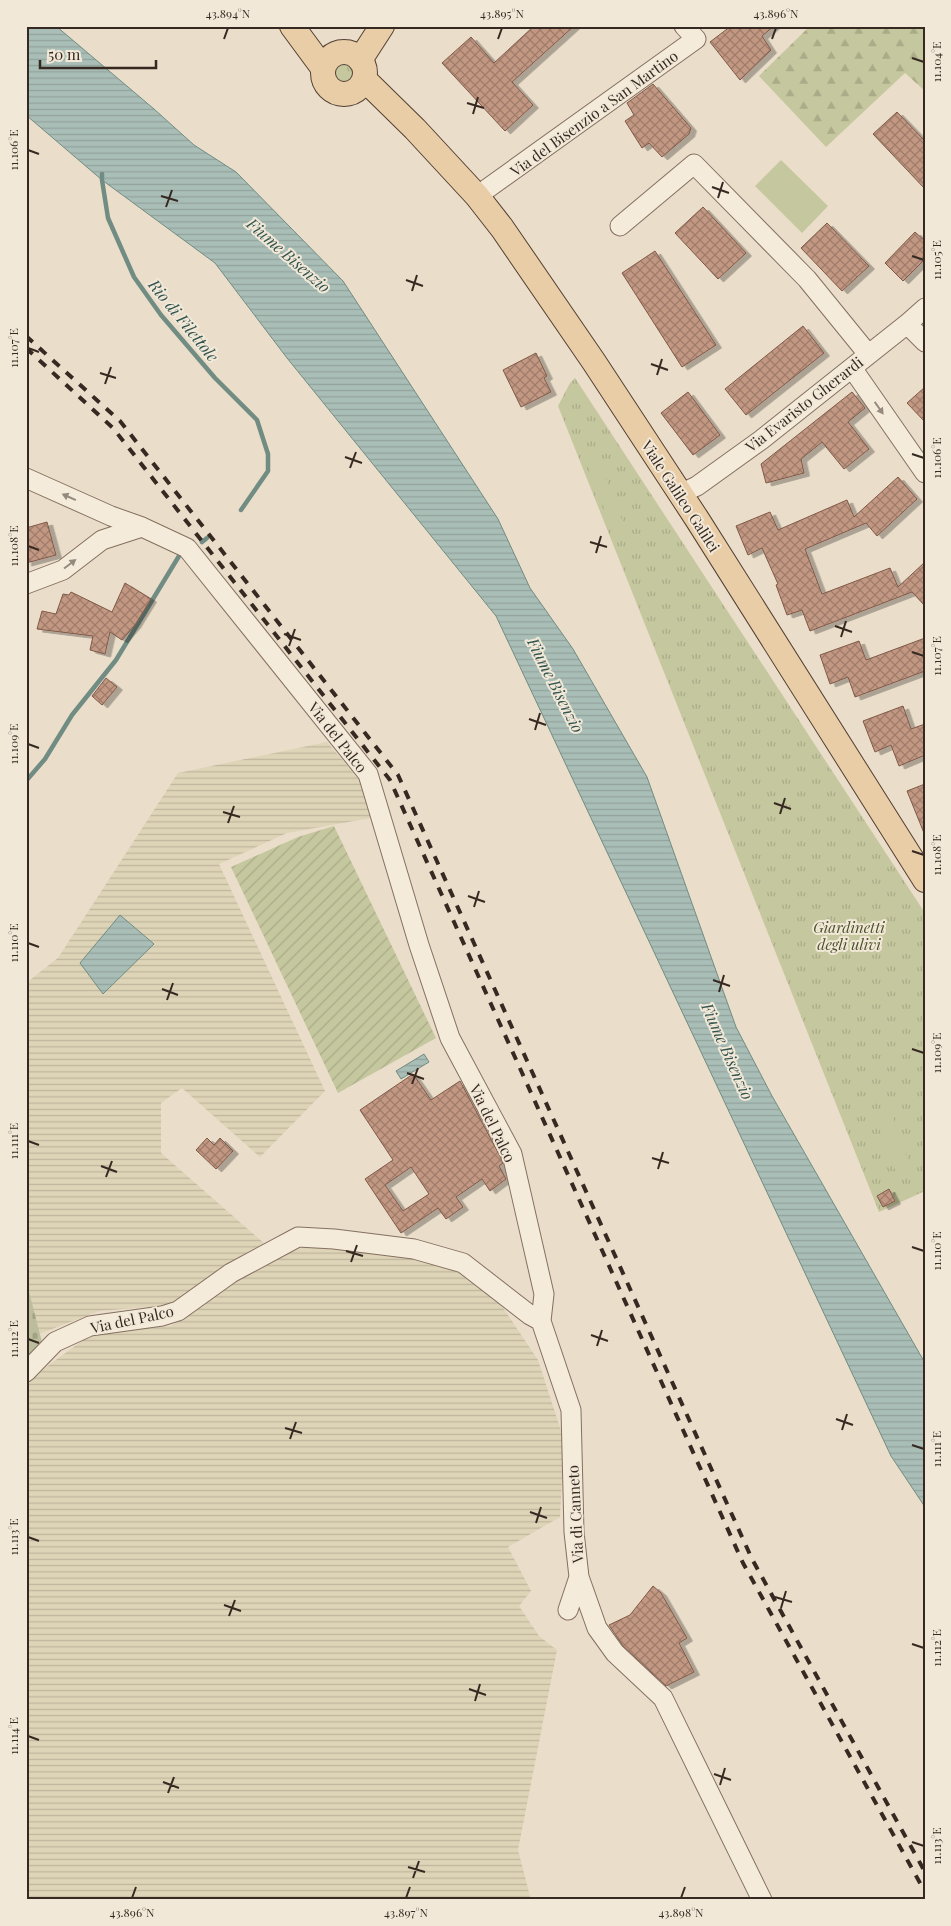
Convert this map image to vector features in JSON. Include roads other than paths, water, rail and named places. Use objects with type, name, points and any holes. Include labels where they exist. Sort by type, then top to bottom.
[{"type":"main road","name":"Viale Galileo Galilei","points":[[292,26],[345,63]]},
{"type":"main road","name":"Viale Galileo Galilei","points":[[300,26],[311,37],[345,63],[415,130],[477,196],[502,228],[545,289],[680,494],[925,880]]},
{"type":"main road","points":[[345,63],[360,32],[370,26]]},
{"type":"main road","points":[[345,63],[382,26]]},
{"type":"main road","name":"Viale Galileo Galilei","points":[[345,63],[323,75],[328,87],[333,91],[346,94],[415,130]]},
{"type":"main road","points":[[345,63],[357,89],[346,94]]},
{"type":"street","name":"Via del Bisenzio a San Martino","points":[[477,196],[696,40],[684,26]]},
{"type":"street","points":[[620,226],[694,164],[807,278],[868,354]]},
{"type":"street","name":"Via Evaristo Gherardi","points":[[680,494],[697,486],[762,440],[925,308]]},
{"type":"street","points":[[907,324],[925,342]]},
{"type":"street","points":[[852,368],[925,474]]},
{"type":"street","name":"Via del Palco","points":[[26,478],[187,548],[368,774],[419,945],[450,1038],[512,1154],[544,1294],[541,1321],[530,1315],[464,1263],[414,1249],[334,1239],[298,1237],[231,1273],[178,1311],[162,1316],[90,1326],[55,1342],[26,1372]]},
{"type":"street","points":[[102,540],[111,516]]},
{"type":"street","points":[[26,584],[63,570],[102,540],[142,527]]},
{"type":"street","name":"Via di Canneto","points":[[541,1321],[571,1410],[574,1532],[579,1577],[597,1628],[615,1653],[662,1698],[759,1898],[762,1900]]},
{"type":"street","points":[[568,1610],[579,1577]]},
{"type":"water","name":"Fiume Bisenzio","points":[[26,26],[56,26],[194,145],[236,172],[343,281],[498,519],[530,588],[573,649],[647,777],[736,1027],[772,1096],[925,1363],[925,1507],[891,1456],[496,616],[287,358],[215,263],[102,180],[26,115]]},
{"type":"water","points":[[120,915],[154,944],[103,994],[80,963]]},
{"type":"water","points":[[424,1054],[429,1062],[401,1079],[396,1071]]},
{"type":"waterway","name":"Rio di Filettole","points":[[102,174],[108,218],[134,277],[161,315],[215,378],[257,420],[268,454],[268,471],[241,510]]},
{"type":"waterway","name":"Rio di Filettole","points":[[202,542],[207,538]]},
{"type":"waterway","name":"Rio di Filettole","points":[[26,781],[45,759],[72,715],[116,660],[179,556]]},
{"type":"railway","points":[[26,336],[120,421],[398,775],[752,1559],[925,1872]]},
{"type":"railway","points":[[26,348],[113,428],[390,780],[743,1563],[925,1892]]},
{"type":"park label","name":"Giardinetti degli ulivi","points":[[849,936]]}]
